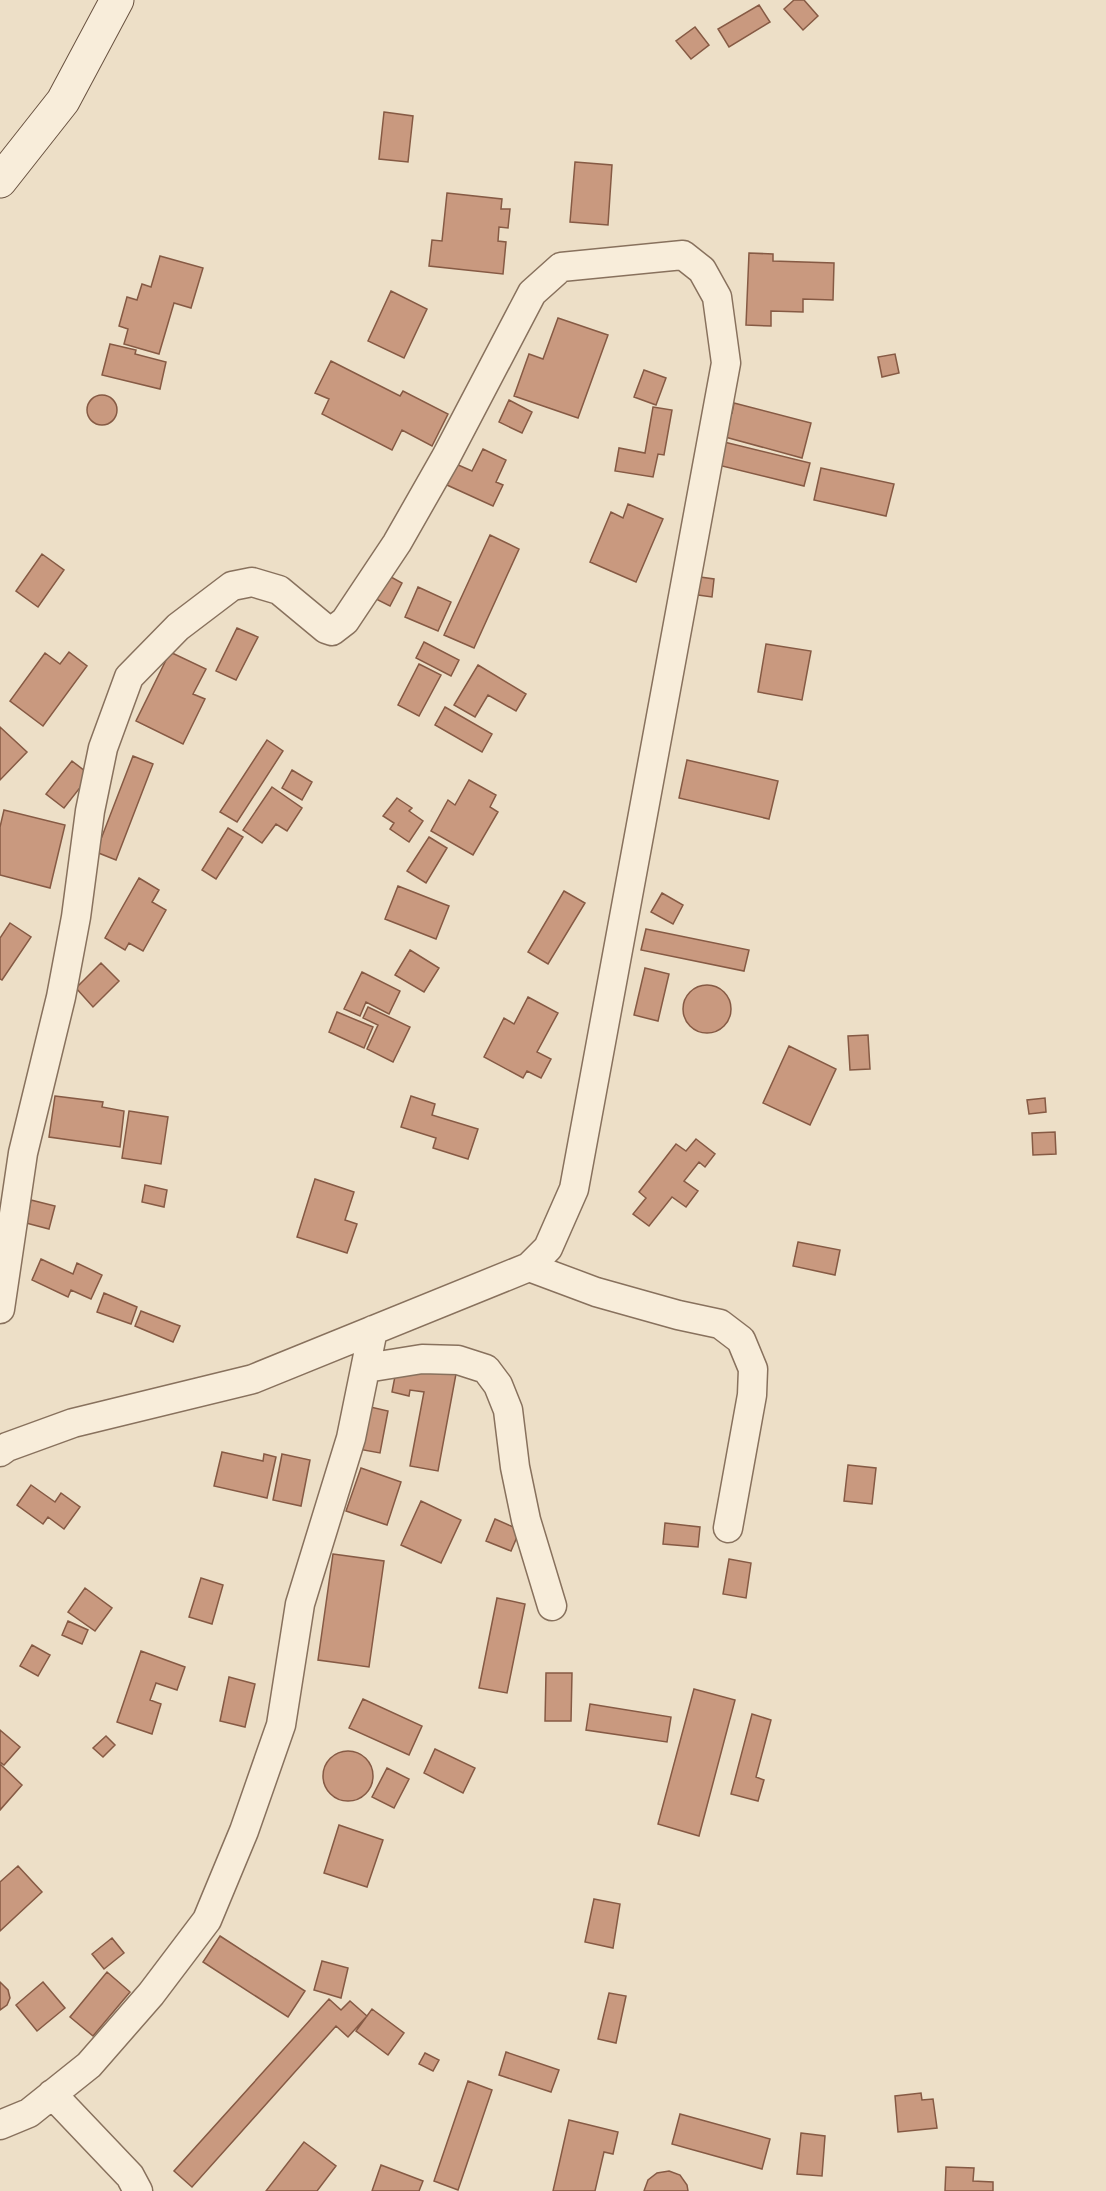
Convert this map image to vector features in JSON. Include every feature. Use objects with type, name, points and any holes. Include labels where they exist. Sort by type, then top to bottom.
[{"type":"main road","points":[[0,181],[63,101],[117,0]]},
{"type":"street","points":[[0,1309],[23,1153],[61,997],[76,917],[92,801],[103,748],[129,677],[178,627],[232,586],[252,582],[279,590],[326,629],[332,631],[338,628],[397,543],[446,457],[532,293],[561,267],[683,255],[702,270],[717,297],[726,363],[574,1189],[548,1248],[529,1267],[253,1379],[73,1423],[7,1447],[0,1452]]},
{"type":"street","points":[[529,1267],[596,1292],[720,1324],[741,1340],[753,1369],[752,1395],[728,1528]]},
{"type":"street","points":[[0,2125],[29,2113],[89,2065],[151,1994],[207,1920],[244,1831],[281,1725],[300,1604],[351,1438],[373,1330]]},
{"type":"street","points":[[366,1368],[422,1359],[458,1360],[486,1369],[498,1385],[508,1410],[515,1467],[526,1521],[552,1606]]},
{"type":"street","points":[[52,2094],[130,2175],[138,2191]]},
{"type":"building","points":[[794,0],[804,0],[818,16],[803,30],[784,9]]},
{"type":"building","points":[[759,5],[770,22],[729,47],[718,29]]},
{"type":"building","points":[[695,27],[709,45],[691,59],[676,41]]},
{"type":"building","points":[[384,112],[413,116],[408,162],[379,159]]},
{"type":"building","points":[[575,162],[612,165],[608,225],[570,222]]},
{"type":"building","points":[[447,193],[502,199],[501,209],[510,209],[508,228],[499,227],[498,241],[506,242],[503,274],[429,266],[432,240],[442,241]]},
{"type":"building","points":[[749,253],[773,254],[773,261],[834,263],[833,300],[803,299],[803,312],[771,311],[771,326],[746,325]]},
{"type":"building","points":[[160,256],[203,268],[191,308],[174,303],[159,354],[124,344],[128,329],[119,326],[127,297],[137,300],[142,284],[151,287]]},
{"type":"building","points":[[391,291],[427,309],[404,358],[368,341]]},
{"type":"building","points":[[558,318],[608,335],[578,418],[514,396],[529,354],[543,359]]},
{"type":"building","points":[[110,344],[136,350],[135,354],[166,362],[160,389],[102,375]]},
{"type":"building","points":[[895,354],[899,373],[882,377],[878,357]]},
{"type":"building","points":[[331,361],[400,396],[403,391],[448,414],[432,446],[402,430],[392,450],[322,414],[329,399],[315,393]]},
{"type":"building","points":[[644,370],[666,378],[656,405],[634,397]]},
{"type":"building","points":[[102,395],[113,399],[117,410],[113,421],[102,425],[91,421],[87,410],[91,399]]},
{"type":"building","points":[[509,400],[532,412],[522,433],[499,422]]},
{"type":"building","points":[[734,403],[811,423],[802,458],[714,434],[720,410],[732,413]]},
{"type":"building","points":[[653,407],[672,410],[664,455],[658,454],[653,477],[615,471],[619,448],[645,453]]},
{"type":"building","points":[[720,441],[810,463],[804,486],[714,464]]},
{"type":"building","points":[[483,449],[506,460],[496,482],[503,485],[493,506],[447,485],[456,464],[472,471]]},
{"type":"building","points":[[821,468],[894,484],[886,516],[814,500]]},
{"type":"building","points":[[628,504],[663,519],[636,582],[590,562],[611,512],[623,518]]},
{"type":"building","points":[[490,535],[519,549],[474,648],[444,635]]},
{"type":"building","points":[[42,554],[64,570],[38,607],[16,591]]},
{"type":"building","points":[[382,572],[402,583],[390,606],[370,596]]},
{"type":"building","points":[[693,576],[714,579],[712,597],[691,594]]},
{"type":"building","points":[[418,587],[451,602],[438,631],[405,617]]},
{"type":"building","points":[[237,628],[258,637],[236,680],[216,671]]},
{"type":"building","points":[[424,642],[459,660],[451,676],[416,658]]},
{"type":"building","points":[[766,644],[811,651],[802,700],[758,692]]},
{"type":"building","points":[[69,652],[87,666],[43,726],[10,701],[45,653],[60,664]]},
{"type":"building","points":[[170,652],[206,669],[193,694],[205,699],[183,744],[136,721]]},
{"type":"building","points":[[419,664],[441,675],[419,716],[398,705]]},
{"type":"building","points":[[478,665],[526,694],[516,711],[488,695],[475,717],[454,705]]},
{"type":"building","points":[[445,707],[492,734],[482,752],[435,725]]},
{"type":"building","points":[[0,727],[27,752],[0,780]]},
{"type":"building","points":[[267,740],[283,751],[237,822],[220,812]]},
{"type":"building","points":[[133,756],[153,764],[116,860],[96,852]]},
{"type":"building","points":[[687,760],[778,781],[769,819],[679,798]]},
{"type":"building","points":[[72,761],[90,775],[64,808],[46,794]]},
{"type":"building","points":[[292,770],[312,782],[302,800],[282,788]]},
{"type":"building","points":[[469,780],[496,795],[490,807],[498,812],[473,855],[431,831],[448,800],[455,805]]},
{"type":"building","points":[[272,787],[302,808],[287,831],[276,824],[262,843],[243,830]]},
{"type":"building","points":[[397,798],[412,808],[409,811],[423,821],[409,842],[390,829],[394,823],[383,816]]},
{"type":"building","points":[[4,810],[65,825],[50,888],[0,875],[0,827]]},
{"type":"building","points":[[228,828],[243,837],[216,879],[202,870]]},
{"type":"building","points":[[429,837],[447,848],[426,883],[407,871]]},
{"type":"building","points":[[139,878],[159,890],[152,902],[166,910],[143,951],[129,943],[125,950],[105,938]]},
{"type":"building","points":[[398,886],[449,906],[436,939],[385,919]]},
{"type":"building","points":[[564,891],[585,903],[548,964],[528,952]]},
{"type":"building","points":[[662,893],[683,905],[673,924],[651,912]]},
{"type":"building","points":[[10,923],[31,937],[2,980],[0,979],[0,938]]},
{"type":"building","points":[[646,929],[749,950],[744,971],[641,950]]},
{"type":"building","points":[[410,950],[439,968],[424,992],[395,975]]},
{"type":"building","points":[[101,963],[119,981],[93,1007],[76,988]]},
{"type":"building","points":[[645,968],[669,974],[658,1021],[634,1015]]},
{"type":"building","points":[[362,972],[400,991],[389,1014],[366,1002],[360,1016],[344,1009]]},
{"type":"building","points":[[702,985],[712,985],[724,992],[731,1004],[731,1014],[724,1026],[712,1033],[702,1033],[687,1022],[683,1014],[683,1004],[694,989]]},
{"type":"building","points":[[528,997],[558,1013],[537,1052],[551,1059],[541,1078],[527,1071],[523,1078],[484,1057],[504,1018],[514,1024]]},
{"type":"building","points":[[368,1007],[410,1027],[393,1062],[367,1049],[378,1025],[363,1018]]},
{"type":"building","points":[[337,1012],[373,1027],[364,1048],[329,1032]]},
{"type":"building","points":[[868,1035],[870,1069],[850,1070],[848,1036]]},
{"type":"building","points":[[789,1046],[836,1069],[810,1125],[763,1103]]},
{"type":"building","points":[[55,1096],[103,1102],[102,1107],[124,1111],[120,1147],[49,1137]]},
{"type":"building","points":[[411,1096],[435,1104],[432,1115],[478,1129],[468,1159],[433,1148],[436,1138],[401,1127]]},
{"type":"building","points":[[1045,1098],[1046,1112],[1029,1114],[1027,1100]]},
{"type":"building","points":[[129,1111],[168,1117],[161,1164],[122,1158]]},
{"type":"building","points":[[1055,1132],[1056,1154],[1033,1155],[1032,1133]]},
{"type":"building","points":[[696,1139],[715,1154],[705,1167],[699,1162],[684,1181],[698,1191],[686,1207],[672,1197],[649,1226],[633,1214],[646,1198],[639,1192],[676,1144],[686,1151]]},
{"type":"building","points":[[315,1179],[354,1192],[345,1220],[357,1224],[347,1253],[297,1237]]},
{"type":"building","points":[[145,1185],[167,1190],[164,1207],[142,1202]]},
{"type":"building","points":[[31,1200],[55,1206],[49,1229],[26,1223]]},
{"type":"building","points":[[798,1242],[840,1250],[835,1275],[793,1266]]},
{"type":"building","points":[[41,1259],[73,1274],[77,1263],[102,1275],[91,1299],[71,1290],[68,1297],[32,1280]]},
{"type":"building","points":[[104,1293],[137,1307],[131,1324],[97,1312]]},
{"type":"building","points":[[141,1311],[180,1326],[173,1342],[135,1326]]},
{"type":"building","points":[[396,1371],[456,1374],[438,1471],[410,1466],[424,1392],[410,1390],[409,1396],[392,1392]]},
{"type":"building","points":[[366,1406],[388,1411],[380,1453],[358,1449]]},
{"type":"building","points":[[222,1452],[263,1461],[264,1454],[276,1457],[267,1498],[214,1486]]},
{"type":"building","points":[[282,1454],[310,1460],[301,1506],[273,1500]]},
{"type":"building","points":[[848,1465],[876,1468],[872,1504],[844,1501]]},
{"type":"building","points":[[361,1468],[401,1482],[387,1525],[346,1511]]},
{"type":"building","points":[[31,1485],[55,1502],[61,1493],[80,1507],[64,1529],[48,1517],[43,1524],[17,1505]]},
{"type":"building","points":[[421,1501],[461,1520],[441,1563],[401,1545]]},
{"type":"building","points":[[495,1519],[520,1530],[511,1551],[486,1541]]},
{"type":"building","points":[[665,1523],[700,1527],[698,1547],[663,1544]]},
{"type":"building","points":[[333,1554],[384,1561],[369,1667],[318,1660]]},
{"type":"building","points":[[729,1559],[751,1563],[746,1598],[723,1594]]},
{"type":"building","points":[[201,1578],[223,1585],[212,1624],[189,1617]]},
{"type":"building","points":[[85,1588],[112,1608],[95,1631],[68,1612]]},
{"type":"building","points":[[497,1598],[525,1604],[507,1693],[479,1688]]},
{"type":"building","points":[[68,1621],[88,1630],[82,1644],[62,1635]]},
{"type":"building","points":[[32,1645],[50,1655],[38,1676],[20,1666]]},
{"type":"building","points":[[141,1651],[185,1667],[177,1690],[156,1683],[150,1700],[161,1704],[152,1734],[117,1722]]},
{"type":"building","points":[[546,1673],[572,1673],[571,1721],[545,1721]]},
{"type":"building","points":[[229,1677],[255,1684],[245,1727],[220,1721]]},
{"type":"building","points":[[694,1689],[735,1700],[699,1836],[658,1824]]},
{"type":"building","points":[[363,1699],[422,1726],[409,1755],[349,1728]]},
{"type":"building","points":[[590,1704],[671,1717],[667,1742],[586,1730]]},
{"type":"building","points":[[752,1714],[771,1720],[756,1777],[764,1780],[758,1801],[731,1794]]},
{"type":"building","points":[[0,1730],[20,1747],[4,1765],[0,1762]]},
{"type":"building","points":[[106,1736],[115,1745],[103,1757],[93,1748]]},
{"type":"building","points":[[435,1749],[475,1768],[463,1793],[424,1773]]},
{"type":"building","points":[[348,1751],[362,1755],[369,1762],[373,1776],[369,1790],[362,1797],[348,1801],[334,1797],[327,1790],[323,1776],[327,1762],[334,1755]]},
{"type":"building","points":[[0,1764],[22,1785],[0,1810]]},
{"type":"building","points":[[387,1768],[409,1779],[394,1808],[372,1797]]},
{"type":"building","points":[[339,1825],[383,1840],[367,1887],[324,1873]]},
{"type":"building","points":[[18,1866],[42,1892],[0,1931],[0,1882]]},
{"type":"building","points":[[594,1899],[620,1904],[613,1948],[585,1942]]},
{"type":"building","points":[[220,1936],[305,1991],[288,2017],[203,1962]]},
{"type":"building","points":[[112,1938],[124,1953],[104,1969],[92,1954]]},
{"type":"building","points":[[322,1961],[348,1968],[341,1998],[314,1990]]},
{"type":"building","points":[[107,1972],[130,1992],[93,2036],[70,2017]]},
{"type":"building","points":[[0,1982],[8,1990],[10,1998],[7,2005],[0,2010]]},
{"type":"building","points":[[43,1982],[65,2008],[37,2031],[16,2005]]},
{"type":"building","points":[[609,1993],[626,1996],[616,2043],[598,2039]]},
{"type":"building","points":[[329,1999],[341,2010],[350,2001],[367,2016],[348,2037],[336,2026],[192,2187],[174,2171]]},
{"type":"building","points":[[372,2009],[404,2033],[388,2055],[356,2031]]},
{"type":"building","points":[[506,2052],[559,2070],[551,2092],[499,2075]]},
{"type":"building","points":[[425,2053],[439,2060],[433,2071],[419,2064]]},
{"type":"building","points":[[468,2081],[492,2090],[458,2190],[434,2181]]},
{"type":"building","points":[[921,2093],[922,2100],[933,2099],[937,2128],[898,2132],[895,2096]]},
{"type":"building","points":[[680,2114],[770,2139],[762,2169],[672,2144]]},
{"type":"building","points":[[569,2120],[618,2132],[613,2154],[604,2152],[595,2191],[553,2191]]},
{"type":"building","points":[[801,2133],[825,2136],[822,2176],[797,2174]]},
{"type":"building","points":[[304,2142],[336,2166],[317,2191],[266,2191]]},
{"type":"building","points":[[381,2165],[423,2181],[419,2191],[372,2191]]},
{"type":"building","points":[[946,2167],[974,2168],[973,2181],[993,2182],[993,2191],[945,2191]]},
{"type":"building","points":[[669,2171],[680,2175],[688,2191],[644,2191],[648,2180],[657,2173]]}]
